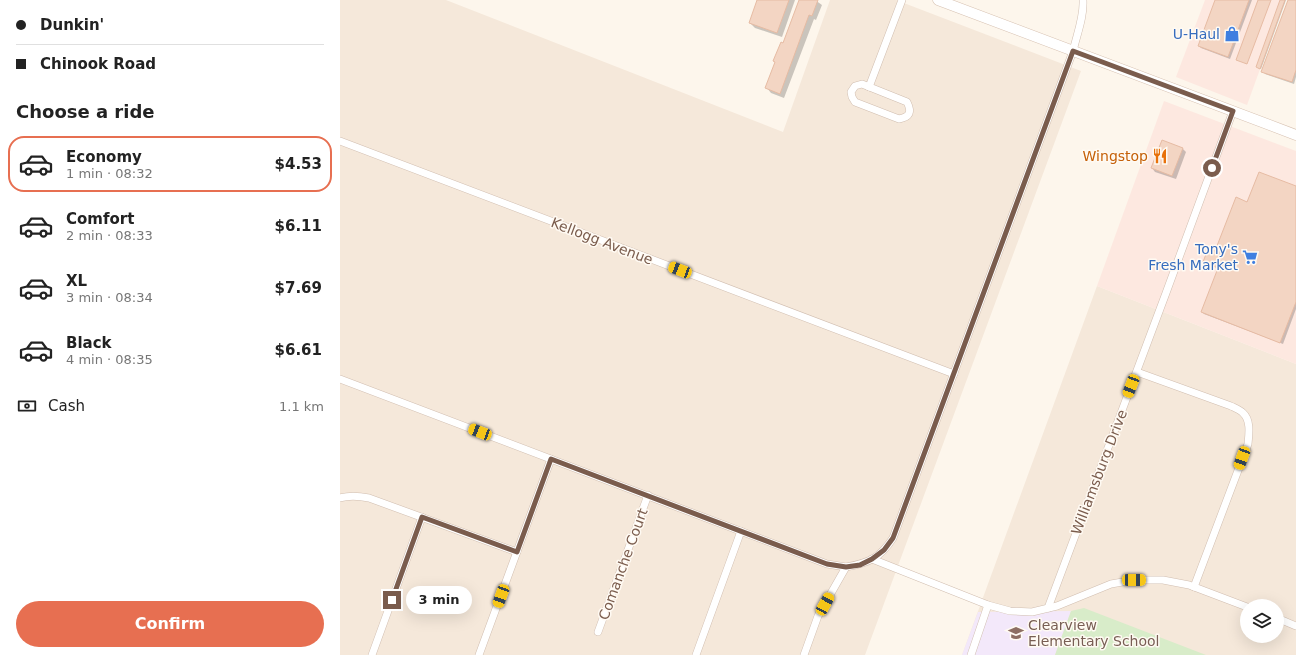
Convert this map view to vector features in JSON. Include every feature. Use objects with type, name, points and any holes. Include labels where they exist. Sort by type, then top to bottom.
[{"type":"main road","points":[[938,0],[1296,135]]},
{"type":"street","points":[[869,87],[902,0]]},
{"type":"street","points":[[340,379],[827,564],[846,567],[860,565],[872,559],[884,550],[893,538],[1073,51],[1081,22],[1083,0]]},
{"type":"street","points":[[862,84],[869,87],[907,102],[910,108],[909,113],[905,118],[899,119],[855,102],[851,92],[855,86],[862,84]]},
{"type":"street","name":"Williamsburg Drive","points":[[1048,608],[1233,111]]},
{"type":"street","name":"Kellogg Avenue","points":[[340,142],[954,374]]},
{"type":"street","points":[[1137,372],[1232,406],[1244,413],[1248,422],[1248,444],[1194,586]]},
{"type":"street","points":[[479,655],[551,459]]},
{"type":"street","name":"Comanche Court","points":[[598,632],[648,495]]},
{"type":"street","points":[[340,498],[347,496],[358,496],[369,498],[517,552]]},
{"type":"street","points":[[372,655],[422,517]]},
{"type":"street","points":[[696,655],[742,531]]},
{"type":"street","points":[[872,559],[988,605],[1010,611],[1032,612],[1071,601],[1111,584],[1134,580],[1163,580],[1194,586],[1240,604]]},
{"type":"street","points":[[804,655],[818,616],[846,567]]},
{"type":"street","points":[[971,655],[988,605]]},
{"type":"street","points":[[1284,621],[1296,626]]},
{"type":"shaded area","points":[[340,0],[446,0],[783,132],[830,0],[896,0],[1081,71],[865,655],[340,655]]},
{"type":"shaded area","name":"U-Haul","points":[[1205,0],[1285,0],[1247,105],[1176,77]]},
{"type":"shaded area","points":[[1164,101],[1296,151],[1296,364],[1097,286]]},
{"type":"shaded area","points":[[1097,286],[1296,364],[1296,655],[962,655]]},
{"type":"shaded area","name":"Clearview Elementary School","points":[[1071,611],[1055,655],[962,655],[978,612]]},
{"type":"green space","points":[[1084,608],[1206,655],[1055,655],[1071,611]]},
{"type":"building","points":[[757,0],[789,0],[777,33],[749,23]]},
{"type":"building","points":[[799,0],[818,0],[812,16],[809,15],[780,94],[765,88],[775,62],[773,61],[781,42],[783,43]]},
{"type":"building","points":[[1215,0],[1249,0],[1228,57],[1198,46]]},
{"type":"building","points":[[1258,0],[1271,0],[1247,64],[1236,60]]},
{"type":"building","points":[[1280,0],[1285,0],[1260,69],[1256,67]]},
{"type":"building","points":[[1288,0],[1296,0],[1296,70],[1292,82],[1261,72]]},
{"type":"building","points":[[1162,140],[1183,148],[1172,176],[1151,168]]},
{"type":"building","name":"Tony's Fresh Market","points":[[1259,172],[1296,186],[1296,302],[1280,343],[1201,312],[1218,268],[1203,262],[1208,249],[1215,251],[1236,197],[1247,202]]},
{"type":"place","name":"U-Haul","points":[[1232,34]]},
{"type":"place","name":"Wingstop","points":[[1160,156]]},
{"type":"place","name":"Tony's Fresh Market","points":[[1250,257]]},
{"type":"place","name":"Clearview Elementary School","points":[[1016,633]]},
{"type":"route","points":[[392,600],[422,517],[517,552],[551,459],[827,564],[846,567],[860,565],[872,559],[884,550],[893,538],[1073,51],[1233,111],[1212,168]]}]
